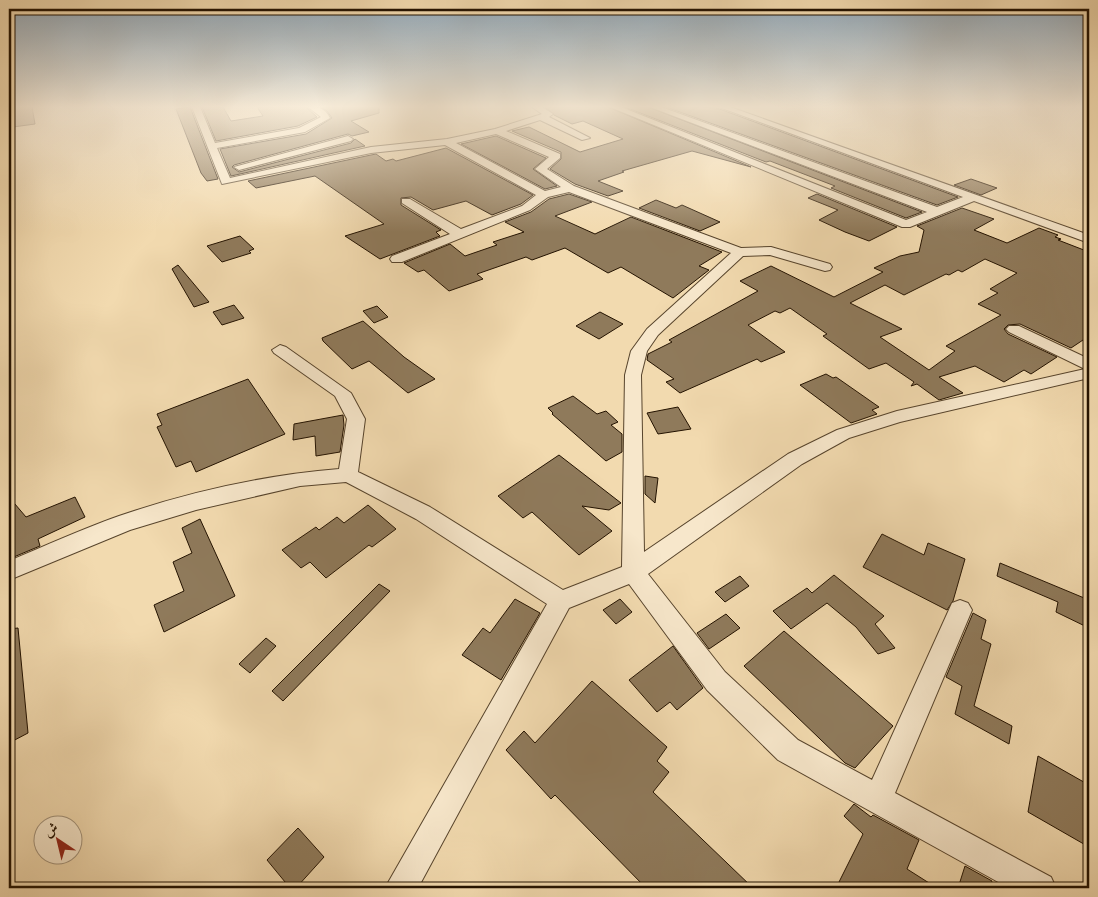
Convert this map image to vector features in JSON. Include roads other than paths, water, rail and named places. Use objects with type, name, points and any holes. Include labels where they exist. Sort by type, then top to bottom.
[{"type":"street","points":[[213,149],[226,182],[381,149]]},
{"type":"street","points":[[223,171],[309,149]]},
{"type":"street","points":[[458,149],[544,196]]},
{"type":"street","points":[[539,149],[556,156],[540,169],[570,188],[740,252],[771,252],[825,267]]},
{"type":"street","points":[[718,149],[906,224],[974,197]]},
{"type":"street","points":[[768,149],[939,212]]},
{"type":"street","points":[[840,149],[1089,239]]},
{"type":"street","points":[[397,259],[526,208],[544,196],[570,188]]},
{"type":"street","points":[[406,201],[458,234]]},
{"type":"street","points":[[740,252],[652,332],[639,351],[633,375],[633,572],[716,681],[788,750],[1040,888]]},
{"type":"street","points":[[1014,329],[1089,365]]},
{"type":"street","points":[[280,350],[342,393],[356,419],[348,475]]},
{"type":"street","points":[[401,888],[561,601],[633,572],[795,460],[843,434],[897,418],[1089,373]]},
{"type":"street","points":[[9,572],[124,523],[196,502],[300,479],[348,475],[423,513],[561,601]]},
{"type":"street","points":[[878,799],[960,610]]}]
